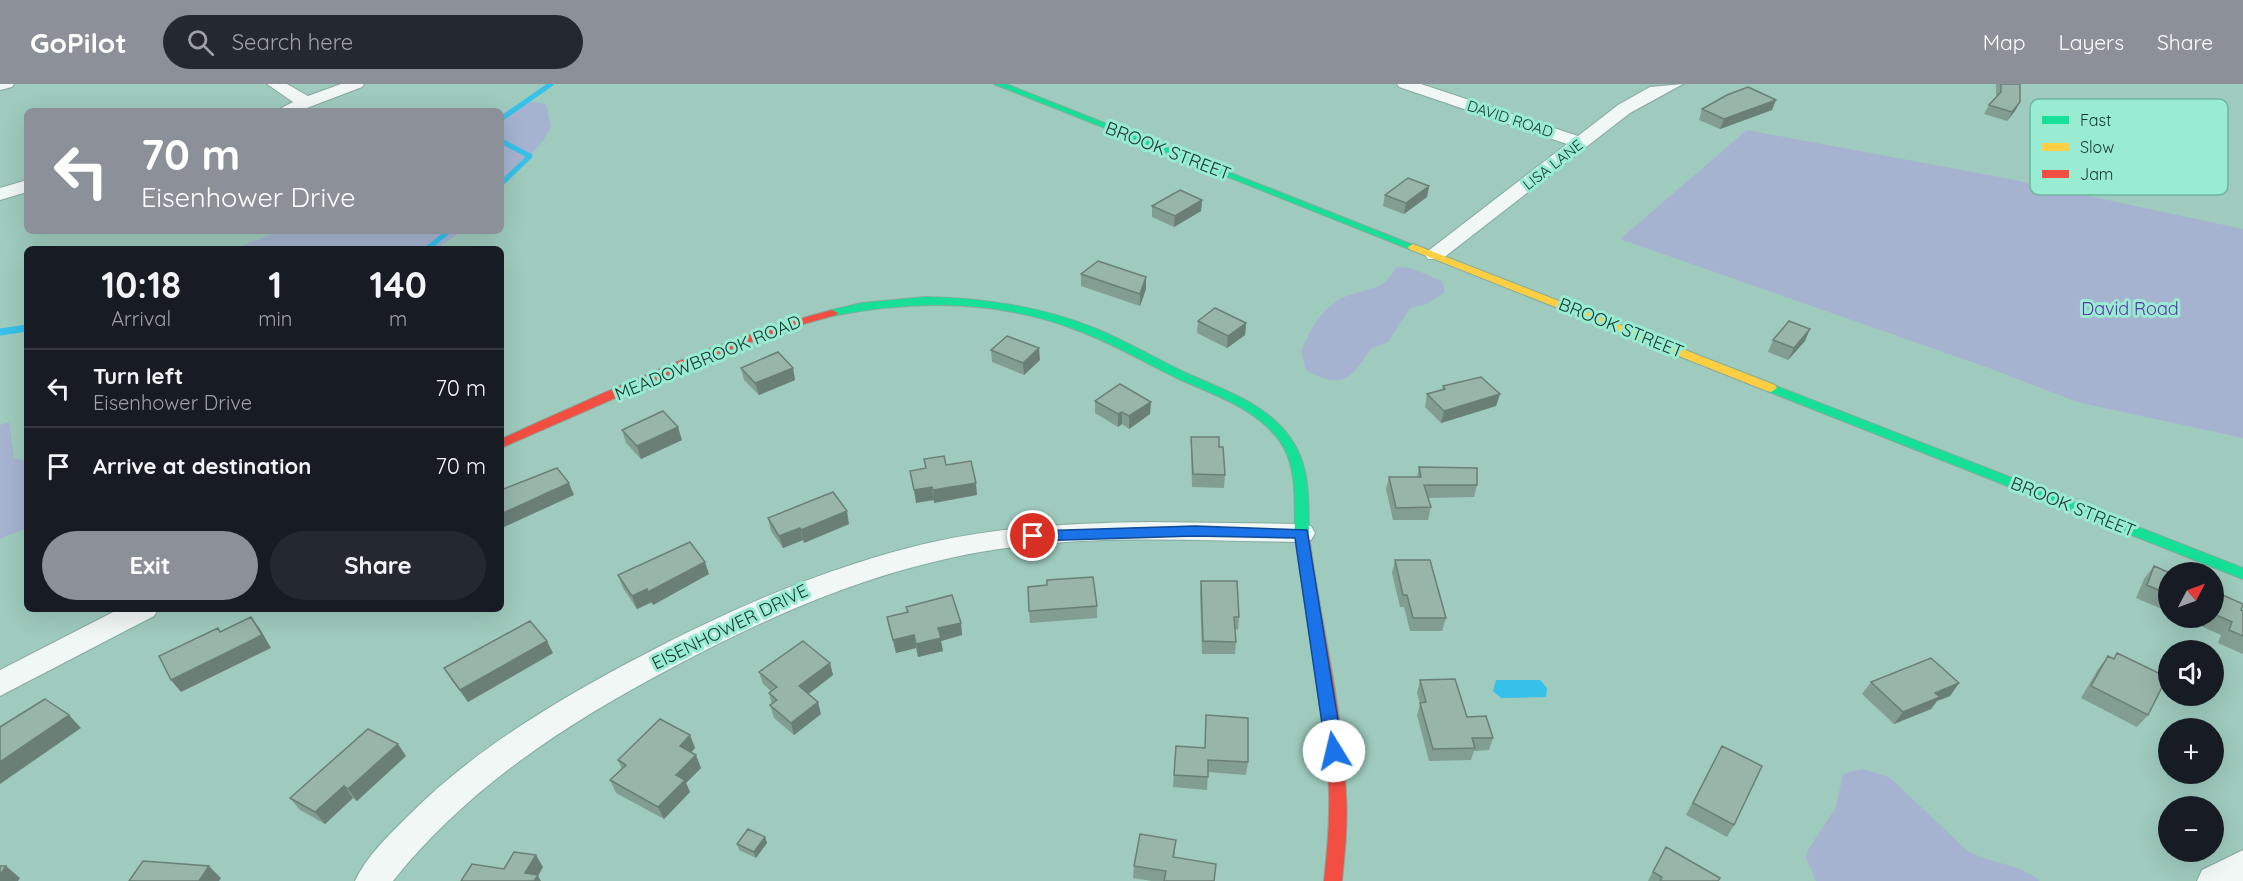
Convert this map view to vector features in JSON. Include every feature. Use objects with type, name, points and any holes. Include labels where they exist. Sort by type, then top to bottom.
[{"type":"street","points":[[0,85],[6,84]]},
{"type":"street","points":[[275,84],[307,103]]},
{"type":"street","points":[[293,108],[356,84]]},
{"type":"street","name":"BROOK STREET","points":[[998,84],[2243,574]]},
{"type":"street","name":"DAVID ROAD","points":[[1405,84],[1581,143]]},
{"type":"street","name":"LISA LANE","points":[[1436,255],[1624,109],[1656,90],[1675,84]]},
{"type":"street","points":[[0,194],[24,187]]},
{"type":"street","name":"MEADOWBROOK ROAD","points":[[504,443],[767,330],[852,308],[908,300],[968,302],[1047,315],[1101,336],[1227,398],[1276,426],[1292,448],[1299,474],[1302,533],[1337,772],[1339,854],[1333,881]]},
{"type":"street","name":"EISENHOWER DRIVE","points":[[372,881],[449,795],[532,733],[576,706],[706,635],[764,607],[819,585],[909,557],[1000,539],[1091,533],[1302,533]]},
{"type":"street","points":[[0,684],[138,612]]},
{"type":"street","points":[[2214,881],[2243,865]]},
{"type":"green space","points":[[522,103],[546,104],[551,126],[543,141],[504,186],[504,112]]},
{"type":"green space","name":"David Road","points":[[1747,130],[2030,183],[2030,195],[2085,195],[2243,229],[2243,438],[2077,402],[1989,368],[1620,239]]},
{"type":"green space","points":[[272,234],[458,234],[440,246],[241,246]]},
{"type":"green space","points":[[1396,267],[1410,268],[1442,281],[1445,292],[1427,304],[1410,308],[1388,342],[1371,348],[1352,374],[1345,378],[1328,380],[1306,370],[1301,351],[1312,329],[1326,310],[1347,296],[1385,282]]},
{"type":"green space","points":[[9,422],[14,458],[24,460],[24,529],[0,539],[0,425]]},
{"type":"green space","points":[[1862,769],[1889,777],[1968,851],[2014,867],[2040,881],[1816,881],[1806,858],[1808,850],[1836,807],[1843,774]]},
{"type":"water","points":[[1496,680],[1540,680],[1547,688],[1546,697],[1501,698],[1493,691]]},
{"type":"building","points":[[2001,84],[2020,84],[2020,102],[2012,112],[1989,105],[2001,92]]},
{"type":"building","points":[[1748,87],[1776,100],[1724,119],[1702,109],[1727,95]]},
{"type":"building","points":[[1408,178],[1429,186],[1406,203],[1385,195]]},
{"type":"building","points":[[1180,190],[1202,200],[1175,216],[1152,206]]},
{"type":"building","points":[[1098,261],[1146,277],[1140,294],[1081,274]]},
{"type":"building","points":[[1215,308],[1246,323],[1228,336],[1198,321]]},
{"type":"building","points":[[1789,321],[1810,329],[1794,348],[1773,340]]},
{"type":"building","points":[[1007,336],[1039,348],[1023,363],[991,350]]},
{"type":"building","points":[[778,352],[793,368],[755,383],[741,368]]},
{"type":"building","points":[[1481,377],[1500,394],[1444,411],[1427,394],[1445,389],[1443,386]]},
{"type":"building","points":[[1120,384],[1151,402],[1129,416],[1122,412],[1118,414],[1095,401]]},
{"type":"building","points":[[663,411],[678,427],[637,446],[622,430]]},
{"type":"building","points":[[1191,437],[1219,437],[1219,447],[1223,447],[1225,475],[1193,474]]},
{"type":"building","points":[[944,456],[946,465],[971,461],[976,483],[933,490],[932,487],[914,490],[910,471],[926,468],[924,459]]},
{"type":"building","points":[[1419,467],[1477,468],[1477,485],[1424,485],[1431,507],[1396,508],[1389,477],[1421,477]]},
{"type":"building","points":[[557,468],[569,483],[504,513],[504,489]]},
{"type":"building","points":[[833,492],[847,511],[801,530],[800,528],[779,536],[768,518]]},
{"type":"building","points":[[690,542],[705,562],[648,592],[647,589],[632,596],[618,575]]},
{"type":"building","points":[[1395,560],[1430,560],[1446,618],[1413,618],[1407,595],[1403,595]]},
{"type":"building","points":[[2154,566],[2158,568],[2158,590],[2147,585]]},
{"type":"building","points":[[1093,577],[1097,606],[1029,611],[1028,587],[1047,585],[1047,580]]},
{"type":"building","points":[[1201,581],[1237,581],[1239,617],[1234,617],[1236,642],[1203,641]]},
{"type":"building","points":[[952,595],[961,623],[938,628],[941,638],[916,644],[914,635],[893,640],[887,617],[908,612],[906,607]]},
{"type":"building","points":[[2224,595],[2243,604],[2241,610],[2243,611],[2243,636],[2229,630],[2232,622],[2224,618]]},
{"type":"building","points":[[251,617],[262,635],[171,680],[159,656],[218,628],[220,632]]},
{"type":"building","points":[[530,621],[547,641],[460,690],[444,668]]},
{"type":"building","points":[[803,641],[830,663],[799,686],[818,702],[791,723],[770,705],[777,700],[769,693],[777,687],[759,672]]},
{"type":"building","points":[[2117,653],[2158,673],[2158,695],[2148,715],[2091,686],[2108,656],[2114,659]]},
{"type":"building","points":[[1931,658],[1959,683],[1935,693],[1940,697],[1903,712],[1871,682]]},
{"type":"building","points":[[1455,679],[1467,717],[1486,716],[1493,738],[1472,738],[1475,748],[1433,749],[1420,703],[1426,702],[1420,680]]},
{"type":"building","points":[[45,699],[69,715],[0,762],[0,727]]},
{"type":"building","points":[[1206,715],[1248,718],[1248,762],[1208,760],[1208,777],[1174,775],[1176,746],[1205,748]]},
{"type":"building","points":[[660,719],[690,735],[680,746],[696,755],[676,775],[685,780],[658,807],[610,780],[626,765],[618,760]]},
{"type":"building","points":[[368,729],[398,744],[348,789],[344,786],[315,812],[290,798]]},
{"type":"building","points":[[1722,746],[1762,766],[1734,825],[1693,803]]},
{"type":"building","points":[[748,829],[765,837],[754,852],[737,844]]},
{"type":"building","points":[[1140,834],[1176,840],[1173,857],[1216,864],[1214,881],[1164,881],[1166,871],[1134,866]]},
{"type":"building","points":[[1666,847],[1720,878],[1718,881],[1660,881],[1662,877],[1653,872]]},
{"type":"building","points":[[514,852],[536,855],[525,873],[538,875],[534,881],[461,881],[472,864],[504,869]]},
{"type":"building","points":[[143,861],[209,866],[199,881],[129,881]]},
{"type":"building","points":[[0,866],[6,866],[0,875]]},
{"type":"waterway","points":[[504,117],[551,84]]},
{"type":"waterway","points":[[504,143],[530,156],[504,181]]},
{"type":"waterway","points":[[431,246],[445,234]]},
{"type":"waterway","points":[[0,332],[24,328]]},
{"type":"traffic: fast","points":[[998,84],[1413,247]]},
{"type":"traffic: fast","points":[[832,313],[893,303],[956,301],[987,304],[1049,316],[1105,337],[1241,403],[1278,430],[1293,452],[1297,463],[1302,535]]},
{"type":"traffic: fast","points":[[1771,388],[2243,574]]},
{"type":"traffic: slow","points":[[1413,247],[1771,388]]},
{"type":"traffic: jam","points":[[504,443],[705,355],[789,325],[832,313]]},
{"type":"traffic: jam","points":[[1302,535],[1307,579],[1329,708],[1338,794],[1338,837],[1333,881]]},
{"type":"route","points":[[1033,536],[1195,531],[1302,533],[1334,751]]}]
